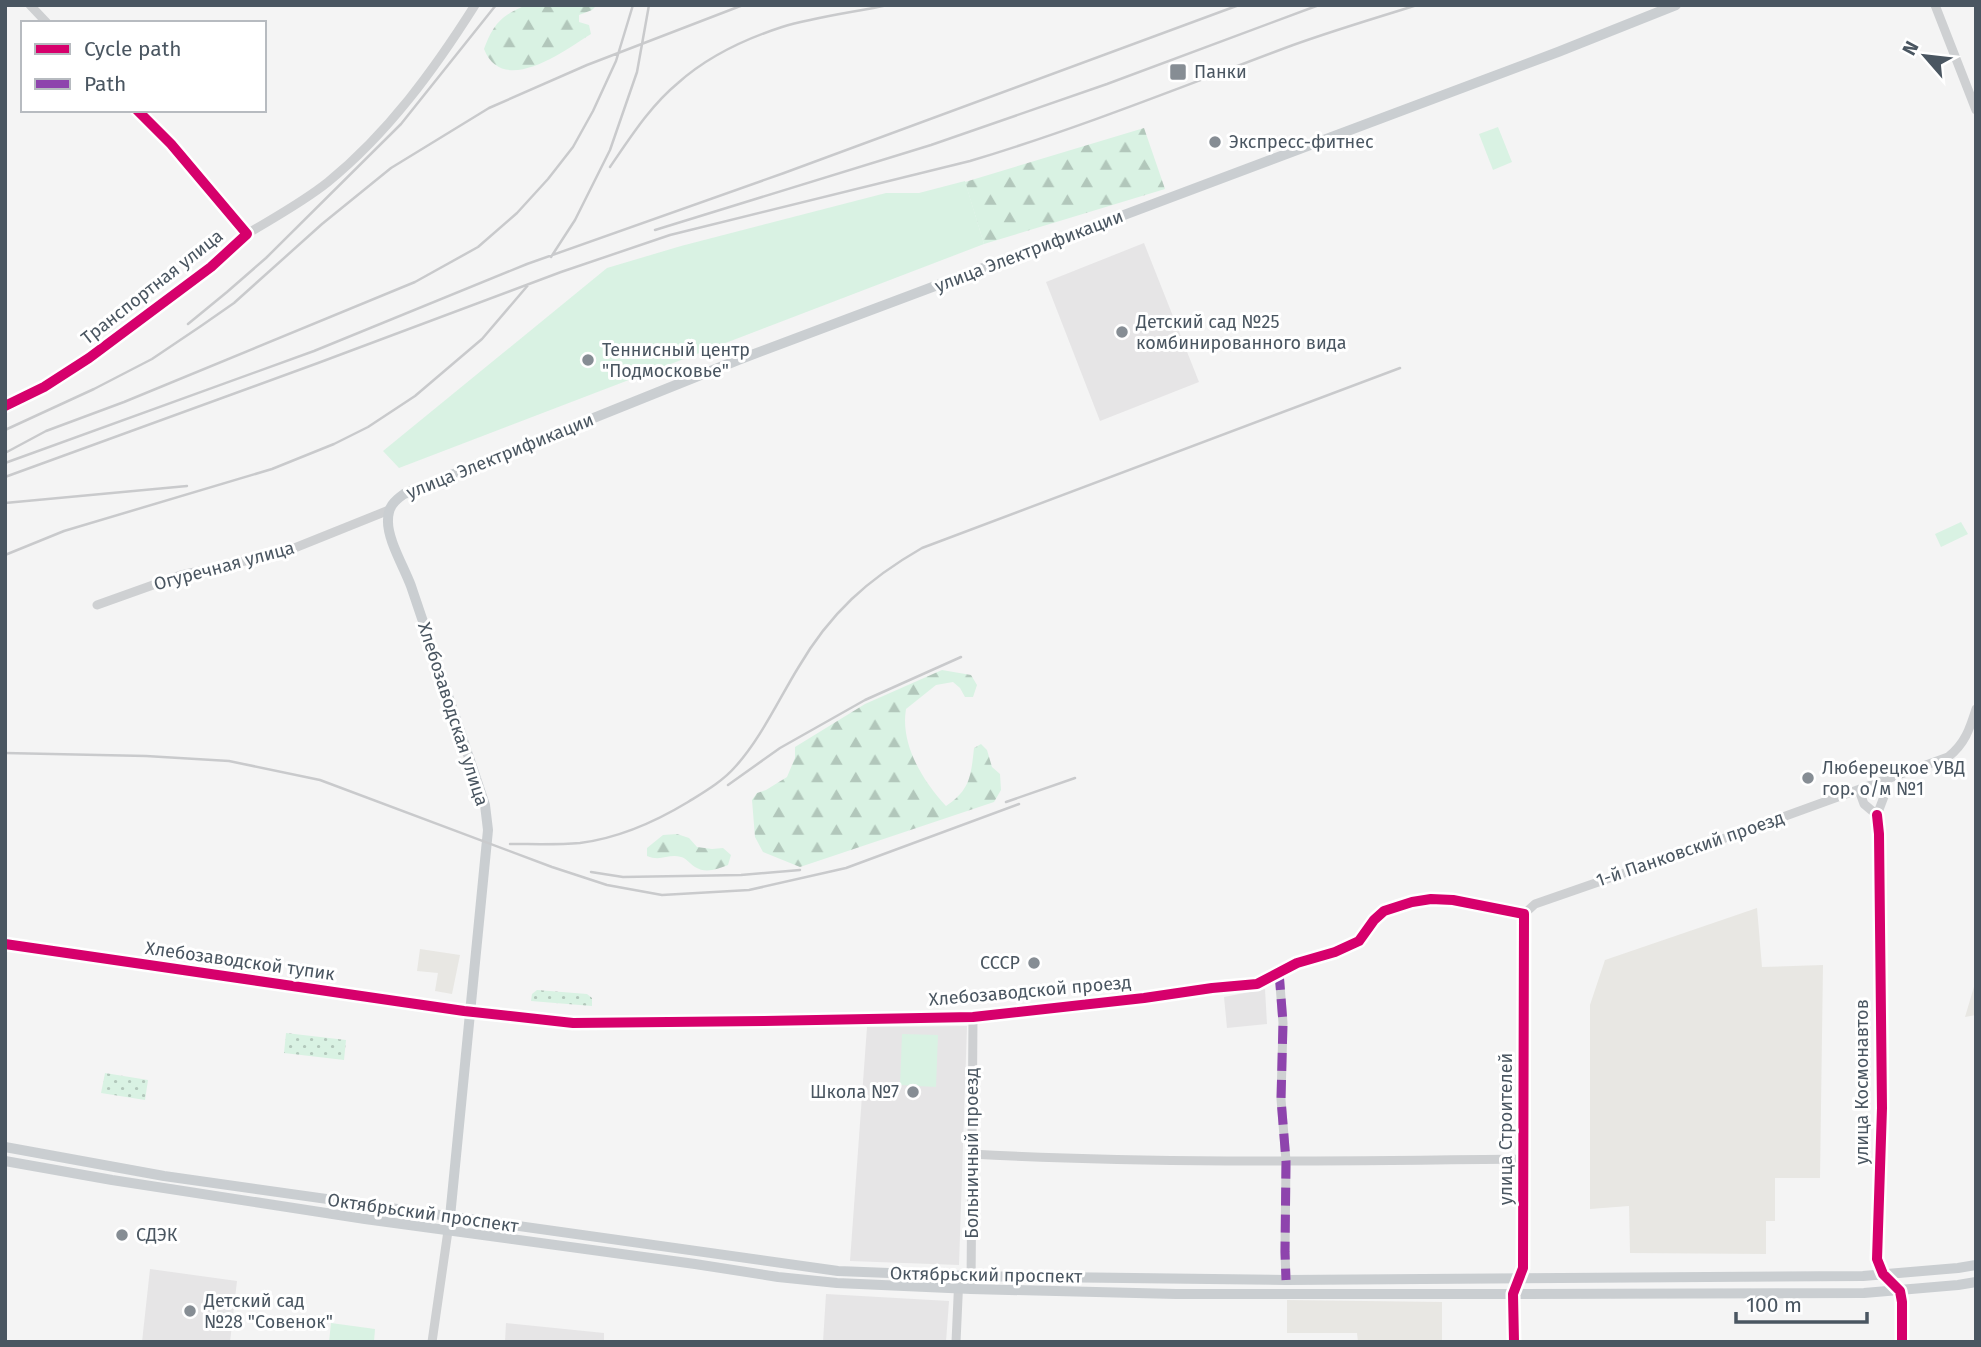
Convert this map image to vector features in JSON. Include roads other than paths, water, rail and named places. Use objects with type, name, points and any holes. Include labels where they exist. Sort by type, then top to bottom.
[{"type":"main road","name":"улица Электрификации","points":[[389,510],[404,494],[738,360],[1546,57],[1676,5]]},
{"type":"main road","name":"Хлебозаводская улица","points":[[389,510],[389,532],[410,583],[485,806],[487,844],[450,1217]]},
{"type":"main road","name":"Октябрьский проспект","points":[[5,1147],[163,1176],[838,1270],[965,1276],[1286,1280],[1859,1276],[1976,1265]]},
{"type":"main road","name":"Октябрьский проспект","points":[[5,1161],[243,1200],[778,1277],[837,1283],[1176,1294],[1513,1294],[1864,1293],[1976,1282]]},
{"type":"street","points":[[30,5],[45,21]]},
{"type":"street","points":[[247,234],[327,183],[359,154],[394,117],[441,59],[475,5]]},
{"type":"street","points":[[1935,5],[1976,110]]},
{"type":"street","name":"Транспортная улица","points":[[5,406],[44,387],[89,358],[211,267],[247,234],[171,144],[139,112]]},
{"type":"street","name":"Огуречная улица","points":[[97,605],[181,575],[282,553],[389,510]]},
{"type":"street","name":"1-й Панковский проезд","points":[[1524,914],[1535,904],[1948,757],[1965,740],[1976,709]]},
{"type":"street","points":[[1859,790],[1864,804],[1877,815],[1885,794],[1881,782]]},
{"type":"street","name":"улица Космонавтов","points":[[1877,815],[1882,1108],[1877,1259],[1883,1274]]},
{"type":"street","name":"Хлебозаводской проезд","points":[[471,1011],[573,1023],[973,1017],[1257,984],[1297,962],[1335,952],[1359,941],[1384,911],[1412,902],[1452,900],[1524,914]]},
{"type":"street","name":"улица Строителей","points":[[1514,1342],[1513,1294],[1523,1268],[1524,914]]},
{"type":"street","name":"Хлебозаводской тупик","points":[[5,944],[471,1011]]},
{"type":"street","points":[[1279,972],[1283,1021],[1281,1099],[1286,1161],[1286,1280]]},
{"type":"street","name":"Больничный проезд","points":[[956,1342],[965,1289],[973,1017]]},
{"type":"street","points":[[971,1154],[1286,1161],[1523,1159]]},
{"type":"street","name":"Хлебозаводская улица","points":[[432,1342],[450,1217]]},
{"type":"street","points":[[1883,1274],[1900,1291],[1902,1342]]},
{"type":"railway","points":[[188,324],[266,258],[401,124],[496,5]]},
{"type":"railway","points":[[5,453],[46,431],[124,402],[415,282],[478,247],[517,213],[573,147],[616,61],[633,5]]},
{"type":"railway","points":[[551,257],[575,220],[610,150],[637,72],[649,5]]},
{"type":"railway","points":[[5,430],[152,359],[234,303],[322,224],[391,168],[489,108],[587,65],[743,5]]},
{"type":"railway","points":[[610,167],[658,102],[689,74],[714,57],[740,43],[782,27],[888,5]]},
{"type":"railway","points":[[5,463],[314,351],[527,264],[784,173],[1239,5]]},
{"type":"railway","points":[[655,230],[931,145],[1107,84],[1319,5]]},
{"type":"railway","points":[[5,477],[561,272],[670,235],[1010,149],[1301,42],[1417,5]]},
{"type":"railway","points":[[5,555],[64,531],[272,469],[368,427],[415,396],[482,339],[529,284]]},
{"type":"railway","points":[[510,844],[571,844],[609,837],[663,816],[713,786],[730,772],[753,745],[810,648],[837,614],[867,585],[922,548],[1400,368]]},
{"type":"railway","points":[[5,503],[187,486]]},
{"type":"railway","points":[[728,785],[780,748],[865,700],[961,657]]},
{"type":"railway","points":[[5,753],[229,761],[320,780],[552,867],[607,885],[662,895],[749,890],[846,868],[1019,804]]},
{"type":"railway","points":[[1006,802],[1075,778]]},
{"type":"railway","points":[[591,872],[623,877],[741,875],[800,870]]},
{"type":"place","name":"Панки","points":[[1178,72]]},
{"type":"place","name":"Экспресс-фитнес","points":[[1215,142]]},
{"type":"place","name":"Детский сад №25 комбинированного вида","points":[[1122,332]]},
{"type":"place","name":"Теннисный центр \"Подмосковье\"","points":[[588,360]]},
{"type":"place","name":"Люберецкое УВД гор. о/м №1","points":[[1808,778]]},
{"type":"place","name":"СССР","points":[[1034,963]]},
{"type":"place","name":"Школа №7","points":[[913,1092]]},
{"type":"place","name":"СДЭК","points":[[122,1235]]},
{"type":"place","name":"Детский сад №28 \"Совенок\"","points":[[190,1311]]}]
